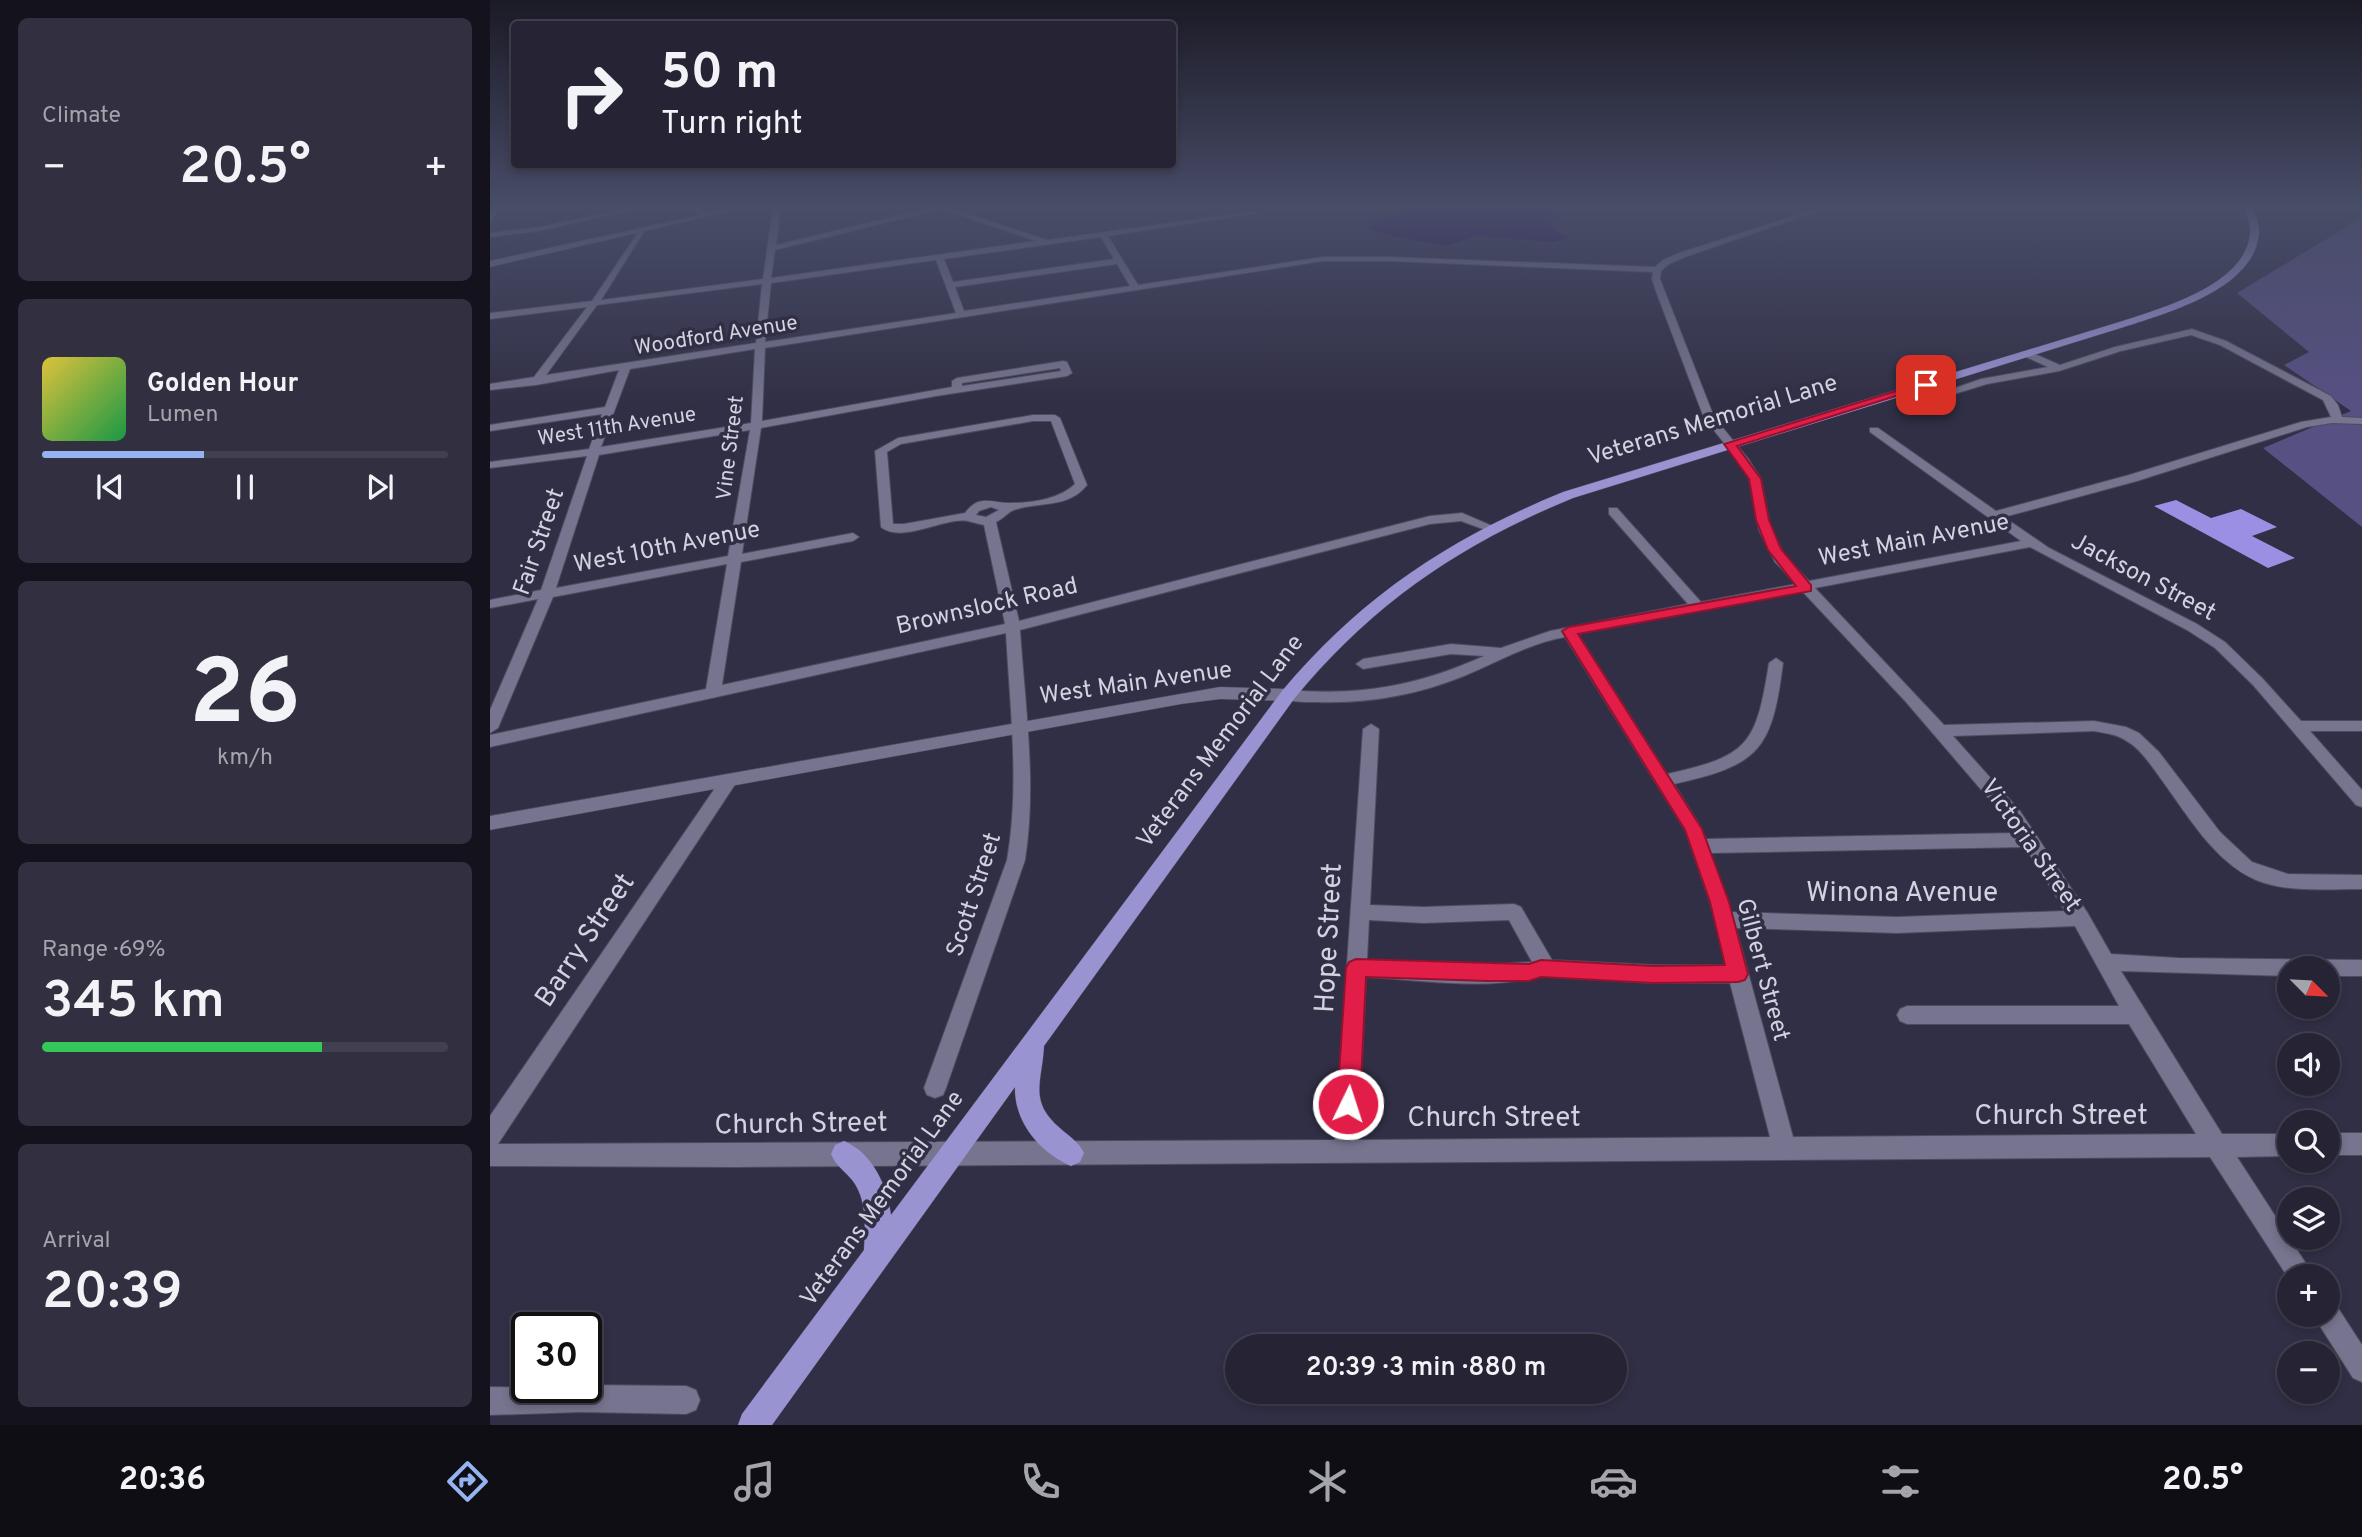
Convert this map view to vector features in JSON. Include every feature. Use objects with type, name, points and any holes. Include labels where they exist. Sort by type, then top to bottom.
[{"type":"main road","name":"Veterans Memorial Lane","points":[[752,1425],[1288,695],[1331,645],[1390,591],[1433,561],[1491,528],[1568,495],[2164,311],[2215,286],[2231,274]]},
{"type":"main road","points":[[1034,1040],[1026,1089],[1028,1114],[1040,1129],[1071,1153]]},
{"type":"main road","points":[[844,1154],[859,1166],[873,1189],[878,1217],[878,1253]]},
{"type":"street","points":[[536,382],[613,274]]},
{"type":"street","name":"Vine Street","points":[[713,692],[756,425],[766,274]]},
{"type":"street","points":[[490,316],[819,274]]},
{"type":"street","points":[[944,274],[961,315]]},
{"type":"street","points":[[948,285],[1030,274]]},
{"type":"street","points":[[1127,274],[1136,288]]},
{"type":"street","name":"Woodford Avenue","points":[[490,387],[1235,274]]},
{"type":"street","name":"Victoria Street","points":[[1657,274],[1661,295],[1706,412],[1755,479],[1763,520],[1774,550],[1984,779],[2031,840],[2080,918],[2135,1015],[2294,1264]]},
{"type":"street","points":[[1928,399],[1985,381],[2038,374],[2118,349],[2194,332],[2223,343],[2327,398],[2333,405],[2337,420]]},
{"type":"street","points":[[2027,354],[2059,368]]},
{"type":"street","points":[[1063,363],[1067,373],[973,389],[957,390],[957,381],[1063,363]]},
{"type":"street","name":"Fair Street","points":[[490,728],[547,594],[594,451],[625,368]]},
{"type":"street","name":"West 11th Avenue","points":[[490,465],[756,425],[957,390]]},
{"type":"street","points":[[490,428],[610,409]]},
{"type":"street","points":[[1033,418],[1055,418],[1062,430],[1081,485],[1079,489],[1061,498],[1005,508],[996,503],[985,504],[975,508],[969,516],[904,528],[887,527],[881,451],[884,446],[898,441],[1033,418]]},
{"type":"street","name":"West Main Avenue","points":[[1993,516],[2126,480],[2305,424],[2337,420],[2362,421]]},
{"type":"street","name":"Jackson Street","points":[[1874,430],[2031,543],[2211,639],[2243,666],[2362,800]]},
{"type":"street","points":[[969,516],[975,520],[989,520],[1002,514],[1005,508]]},
{"type":"street","points":[[1613,511],[1699,608]]},
{"type":"street","name":"Brownslock Road","points":[[490,741],[1013,627],[1430,520],[1462,517],[1491,528]]},
{"type":"street","name":"Scott Street","points":[[935,1088],[1020,846],[1022,789],[1013,627],[989,520]]},
{"type":"street","name":"West 10th Avenue","points":[[490,604],[853,537]]},
{"type":"street","name":"West Main Avenue","points":[[490,823],[1018,726],[1204,695],[1241,693],[1350,697],[1396,692],[1443,679],[1502,652],[1569,631],[1806,588],[2031,543]]},
{"type":"street","name":"Gilbert Street","points":[[1569,631],[1665,780],[1700,846],[1724,920],[1784,1148]]},
{"type":"street","points":[[1363,664],[1451,649],[1502,652]]},
{"type":"street","points":[[1665,780],[1707,772],[1731,762],[1758,741],[1770,712],[1776,663]]},
{"type":"street","points":[[1940,731],[2094,726],[2121,731],[2133,737],[2153,756],[2214,836],[2246,867],[2263,875],[2288,881],[2362,882]]},
{"type":"street","points":[[2295,726],[2362,726]]},
{"type":"street","name":"Hope Street","points":[[1346,1150],[1371,729]]},
{"type":"street","name":"Barry Street","points":[[490,1136],[730,779]]},
{"type":"street","points":[[1700,846],[2031,840]]},
{"type":"street","points":[[1360,912],[1423,915],[1514,912],[1543,963],[1541,968]]},
{"type":"street","name":"Winona Avenue","points":[[1724,920],[1897,925],[2080,918]]},
{"type":"street","points":[[2105,962],[2189,967],[2277,968]]},
{"type":"street","points":[[1356,968],[1515,973],[1541,968],[1653,974],[1738,974]]},
{"type":"street","points":[[2340,968],[2362,968]]},
{"type":"street","points":[[1907,1015],[2135,1015]]},
{"type":"street","points":[[2340,1144],[2362,1144]]},
{"type":"street","name":"Church Street","points":[[490,1155],[2277,1145]]},
{"type":"street","points":[[2335,1327],[2362,1369]]},
{"type":"street","points":[[490,1401],[581,1398],[685,1400]]},
{"type":"shaded area","points":[[2269,274],[2362,274],[2362,527],[2263,448],[2351,411],[2284,365],[2309,352],[2237,293]]},
{"type":"building","points":[[2176,500],[2211,518],[2241,509],[2277,527],[2252,536],[2295,558],[2268,568],[2154,506]]},
{"type":"route","points":[[1348,1104],[1356,968],[1488,973],[1529,973],[1541,968],[1653,974],[1738,974],[1719,902],[1693,829],[1665,780],[1569,631],[1806,588],[1774,550],[1763,520],[1755,479],[1730,444],[1926,385]]}]
